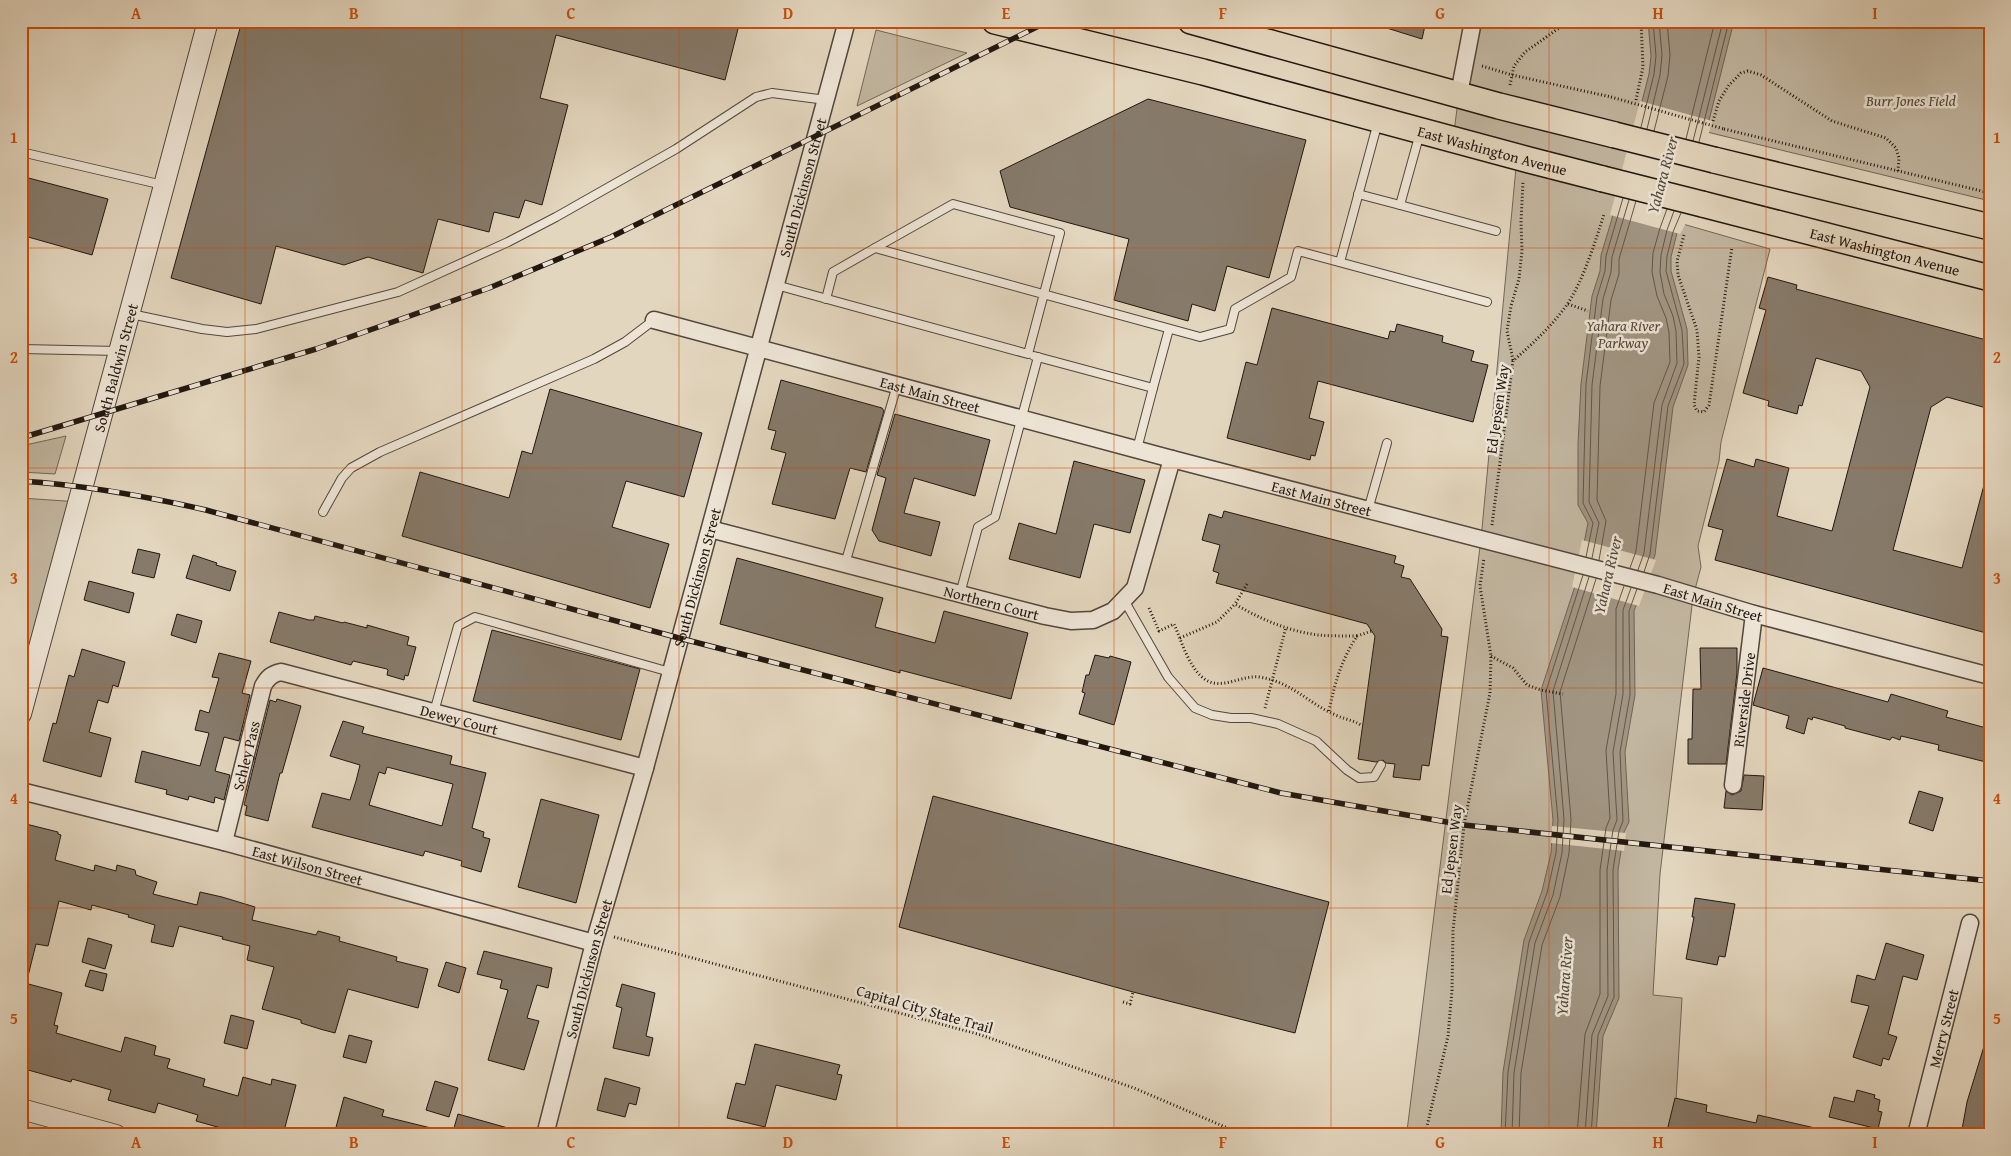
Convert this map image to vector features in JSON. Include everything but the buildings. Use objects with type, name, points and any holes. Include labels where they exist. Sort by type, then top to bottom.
[{"type":"main road","name":"East Washington Avenue","points":[[995,21],[1203,72],[1526,159],[1990,278]]},
{"type":"main road","points":[[1191,21],[1506,108],[1990,227]]},
{"type":"street","name":"South Baldwin Street","points":[[21,714],[24,690],[82,494],[208,21]]},
{"type":"street","name":"South Dickinson Street","points":[[545,1135],[594,944],[645,768],[847,21]]},
{"type":"street","points":[[1459,94],[1473,21]]},
{"type":"street","name":"East Main Street","points":[[654,320],[1172,459],[1658,585],[1754,614],[1990,676]]},
{"type":"street","name":"Northern Court","points":[[710,529],[1071,622],[1093,620],[1113,611],[1135,588],[1172,459]]},
{"type":"street","name":"Riverside Drive","points":[[1733,785],[1754,614]]},
{"type":"street","name":"Dewey Court","points":[[274,674],[290,673],[645,768]]},
{"type":"street","name":"Schley Pass","points":[[224,842],[263,686],[267,678],[274,674]]},
{"type":"street","name":"East Wilson Street","points":[[21,791],[224,842],[594,944]]},
{"type":"street","name":"Merry Street","points":[[1916,1135],[1970,923]]},
{"type":"street","points":[[21,1109],[116,1135]]},
{"type":"lane","points":[[129,314],[202,330],[227,332],[256,329],[398,292],[556,218],[676,149],[756,97],[772,93],[826,100]]},
{"type":"lane","points":[[1340,262],[1378,119]]},
{"type":"lane","points":[[1400,205],[1420,131]]},
{"type":"lane","points":[[21,152],[164,185]]},
{"type":"lane","points":[[1358,194],[1496,232]]},
{"type":"lane","points":[[826,299],[833,272],[952,204],[1060,233],[1028,354]]},
{"type":"lane","points":[[875,248],[1200,337],[1230,329],[1235,310],[1291,277],[1298,250],[1487,302]]},
{"type":"lane","points":[[776,285],[1153,388]]},
{"type":"lane","points":[[323,512],[342,478],[352,468],[380,452],[594,358],[625,342],[654,320]]},
{"type":"lane","points":[[1137,449],[1169,329]]},
{"type":"lane","points":[[21,349],[119,351]]},
{"type":"lane","points":[[960,594],[978,527],[995,517],[1038,357]]},
{"type":"lane","points":[[845,564],[897,384]]},
{"type":"lane","points":[[1368,510],[1387,443]]},
{"type":"lane","points":[[1124,600],[1168,677],[1196,708],[1212,715],[1278,724],[1316,741],[1347,770],[1359,778],[1374,777],[1381,765]]},
{"type":"lane","points":[[434,712],[458,626],[475,617],[670,672]]},
{"type":"path","points":[[1506,108],[1514,66],[1525,52],[1569,21]]},
{"type":"path","points":[[1636,100],[1643,67],[1641,21]]},
{"type":"path","points":[[1484,67],[1611,97],[1724,128],[1990,193]]},
{"type":"path","points":[[1713,122],[1719,101],[1724,93],[1741,73],[1748,71],[1768,80],[1832,121],[1886,138],[1896,148],[1899,158],[1898,171]]},
{"type":"path","points":[[1513,361],[1507,331],[1511,306],[1519,279],[1522,251],[1522,183],[1526,159]]},
{"type":"path","name":"Ed Jepsen Way","points":[[1494,515],[1513,361],[1544,334],[1568,304],[1586,266],[1604,214]]},
{"type":"path","points":[[1684,235],[1678,261],[1678,275],[1697,330],[1699,357],[1694,405],[1697,411],[1704,412],[1709,405],[1732,247]]},
{"type":"path","points":[[1568,304],[1588,311]]},
{"type":"path","name":"Ed Jepsen Way","points":[[1425,1135],[1448,1036],[1452,990],[1453,931],[1464,825],[1490,693],[1490,656],[1480,586],[1482,566]]},
{"type":"path","points":[[1180,638],[1217,622],[1235,604],[1247,584]]},
{"type":"path","points":[[1235,604],[1258,618],[1319,635],[1357,636],[1372,631]]},
{"type":"path","points":[[1149,608],[1159,631],[1174,624],[1198,674],[1210,682],[1222,683],[1257,677],[1284,683],[1310,701],[1338,716],[1354,720],[1362,726]]},
{"type":"path","points":[[1261,721],[1286,627]]},
{"type":"path","points":[[1329,711],[1341,664],[1357,636]]},
{"type":"path","points":[[1490,656],[1513,668],[1527,685],[1563,694]]},
{"type":"path","name":"Capital City State Trail","points":[[594,944],[601,944],[608,938],[617,937],[978,1034],[1134,1088],[1244,1135]]},
{"type":"path","points":[[1122,1002],[1130,1004],[1133,992]]},
{"type":"green space","name":"Yahara River Parkway","points":[[1473,21],[1517,21],[1532,28],[1541,21],[1990,21],[1990,201],[1707,132],[1683,224],[1770,249],[1721,442],[1719,461],[1698,546],[1701,567],[1693,597],[1660,874],[1653,995],[1682,998],[1674,1135],[1409,1135],[1407,1131],[1481,539],[1517,157],[1453,139],[1459,94]]},
{"type":"green space","points":[[876,30],[967,53],[857,106]]},
{"type":"green space","points":[[66,436],[55,474],[21,472],[21,446]]},
{"type":"green space","points":[[21,498],[80,502],[21,714]]},
{"type":"water","name":"Yahara River","points":[[1648,21],[1734,21],[1683,224],[1677,233],[1671,257],[1671,271],[1687,329],[1688,365],[1673,407],[1655,555],[1634,611],[1635,695],[1625,752],[1629,822],[1624,832],[1618,870],[1619,998],[1603,1036],[1596,1135],[1501,1135],[1503,1072],[1524,940],[1542,891],[1551,853],[1553,820],[1541,690],[1576,583],[1588,523],[1578,505],[1578,444],[1581,384],[1592,296],[1600,271],[1601,255],[1649,74],[1651,56]]},
{"type":"pier","points":[[1640,101],[1712,121],[1685,225],[1680,234],[1610,215]]},
{"type":"pier","points":[[1582,540],[1656,560],[1639,606],[1572,587]]},
{"type":"pier","points":[[1552,826],[1626,833],[1624,851],[1551,843]]},
{"type":"railway","points":[[21,438],[316,349],[489,288],[611,237],[1049,21]]},
{"type":"railway","points":[[21,481],[68,485],[114,492],[206,510],[679,638],[1281,793],[1464,825],[1990,881]]},
{"type":"park label","name":"Burr Jones Field","points":[[1911,100]]}]
